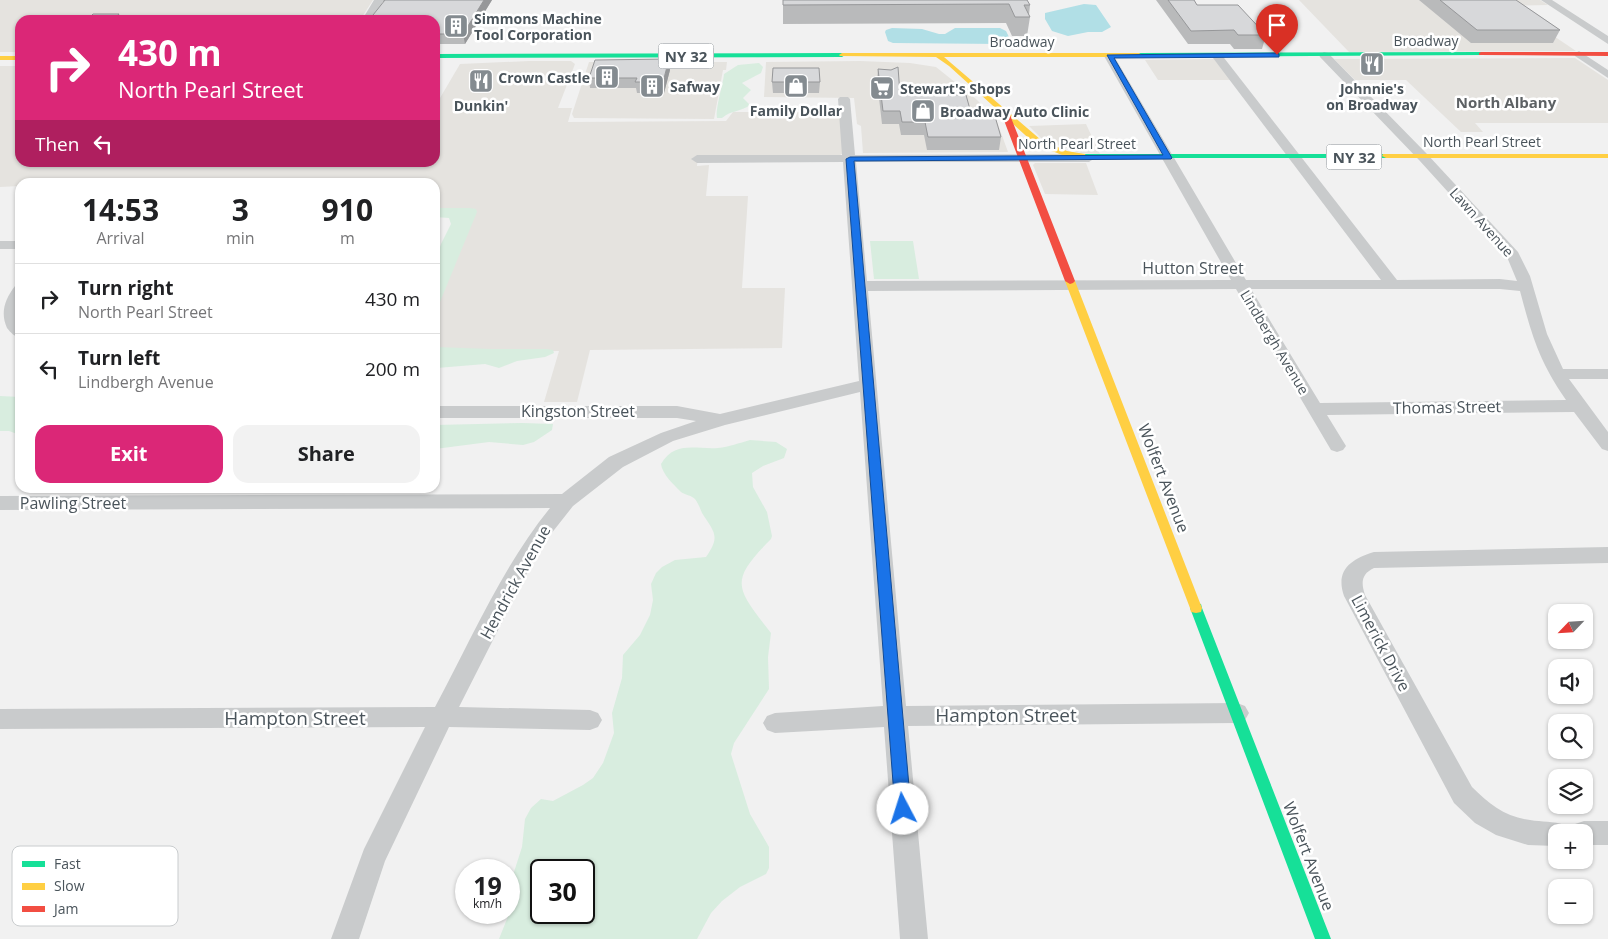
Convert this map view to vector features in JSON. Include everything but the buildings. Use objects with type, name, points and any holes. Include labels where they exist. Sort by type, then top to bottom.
[{"type":"street","points":[[370,15],[379,0]]},
{"type":"street","points":[[1546,0],[1608,41]]},
{"type":"street","points":[[1579,54],[1608,75]]},
{"type":"street","name":"Broadway","points":[[440,56],[1608,54]]},
{"type":"street","name":"Wolfert Avenue","points":[[937,55],[1006,114],[1323,939]]},
{"type":"street","name":"Lawn Avenue","points":[[1324,55],[1423,157],[1509,250],[1522,273],[1543,345],[1561,379],[1608,445]]},
{"type":"street","name":"Lindbergh Avenue","points":[[1109,56],[1241,285],[1337,446]]},
{"type":"street","points":[[1217,56],[1392,284]]},
{"type":"street","points":[[0,58],[15,58]]},
{"type":"street","points":[[844,99],[914,939]]},
{"type":"street","name":"NY 32","points":[[1006,114],[1031,138],[1048,148],[1071,155],[1101,158]]},
{"type":"street","name":"North Pearl Street","points":[[697,159],[1608,156]]},
{"type":"street","points":[[0,245],[15,245]]},
{"type":"street","name":"Hutton Street","points":[[860,286],[1502,284],[1526,287]]},
{"type":"street","points":[[15,297],[9,313],[15,326]]},
{"type":"street","points":[[1561,379],[1608,374]]},
{"type":"street","points":[[1561,379],[1608,384]]},
{"type":"street","name":"Hendrick Avenue","points":[[345,939],[373,858],[442,717],[523,561],[540,534],[566,500],[606,468],[640,449],[679,433],[720,420],[849,388],[869,385]]},
{"type":"street","name":"Thomas Street","points":[[1314,409],[1579,406]]},
{"type":"street","name":"Kingston Street","points":[[440,412],[664,411],[696,414],[720,420]]},
{"type":"street","name":"Pawling Street","points":[[0,503],[566,500]]},
{"type":"street","name":"Limerick Drive","points":[[1548,834],[1528,834],[1507,828],[1483,814],[1464,795],[1355,596],[1351,583],[1353,572],[1361,564],[1381,559],[1608,555]]},
{"type":"street","name":"Hampton Street","points":[[776,722],[895,716],[1237,713]]},
{"type":"street","name":"Hampton Street","points":[[0,719],[442,717],[590,720]]},
{"type":"street","points":[[1593,833],[1608,833]]},
{"type":"shaded area","points":[[0,0],[373,0],[363,15],[15,15],[15,52],[0,52]]},
{"type":"shaded area","points":[[1299,0],[1540,0],[1548,5],[1509,6],[1576,51],[1349,52]]},
{"type":"shaded area","points":[[1575,58],[1608,80],[1608,123],[1475,123],[1483,132],[1461,132],[1406,80],[1355,80],[1334,59]]},
{"type":"shaded area","points":[[1214,59],[1231,80],[1158,80],[1145,60]]},
{"type":"shaded area","points":[[571,61],[575,64],[558,108],[572,108],[568,122],[726,121],[733,112],[840,112],[844,153],[840,155],[698,155],[697,166],[709,165],[706,196],[748,196],[742,288],[785,288],[782,348],[590,350],[577,402],[544,402],[559,351],[440,352],[440,280],[465,213],[440,212],[440,178],[15,178],[15,186],[0,187],[0,66],[15,66],[15,167],[440,167],[440,98],[460,64]]},
{"type":"shaded area","points":[[860,61],[910,63],[936,67],[976,99],[996,119],[1008,152],[863,153],[861,126],[857,124],[854,98],[764,97],[766,62]]},
{"type":"shaded area","points":[[589,62],[727,62],[726,70],[723,70],[714,119],[574,118],[572,114]]},
{"type":"shaded area","points":[[1086,124],[1100,154],[1081,153],[1043,140],[1029,126]]},
{"type":"shaded area","points":[[1035,163],[1086,163],[1098,195],[1045,194],[1033,165]]},
{"type":"green space","points":[[759,63],[763,67],[761,73],[742,83],[751,90],[743,98],[750,105],[722,118],[717,118],[724,74],[738,65]]},
{"type":"green space","points":[[440,208],[470,208],[476,209],[477,212],[440,302],[440,247],[451,224],[449,218],[440,217]]},
{"type":"green space","points":[[870,241],[913,241],[919,279],[874,279]]},
{"type":"green space","points":[[440,347],[547,349],[553,350],[554,353],[545,357],[517,361],[499,368],[485,364],[440,368]]},
{"type":"green space","points":[[0,396],[15,397],[15,433],[0,431]]},
{"type":"green space","points":[[553,424],[552,430],[534,442],[523,445],[489,442],[440,448],[440,425]]},
{"type":"green space","points":[[750,440],[776,442],[787,449],[784,458],[763,466],[752,473],[753,487],[767,512],[772,536],[748,566],[743,576],[742,585],[744,595],[750,605],[771,633],[768,657],[769,689],[734,743],[731,754],[750,814],[769,847],[769,868],[766,874],[740,887],[722,901],[711,913],[697,939],[499,939],[505,924],[520,924],[520,859],[518,859],[522,847],[525,819],[531,808],[541,799],[553,801],[583,785],[593,778],[603,763],[614,733],[612,713],[622,678],[623,655],[640,635],[650,615],[653,600],[651,584],[656,573],[662,567],[675,560],[706,557],[711,550],[714,534],[695,499],[681,492],[675,486],[666,475],[661,464],[673,452],[680,449],[730,446]]},
{"type":"water","points":[[1084,4],[1096,5],[1111,27],[1102,32],[1088,32],[1068,36],[1052,31],[1045,19],[1045,13]]},
{"type":"water","points":[[892,28],[922,29],[945,34],[955,28],[1000,28],[1006,31],[1011,41],[1000,44],[893,43],[888,41],[885,32]]},
{"type":"traffic: fast","points":[[1139,55],[1481,54]]},
{"type":"traffic: fast","points":[[440,56],[842,55]]},
{"type":"traffic: fast","points":[[1082,156],[1386,156]]},
{"type":"traffic: fast","points":[[1196,608],[1323,939]]},
{"type":"traffic: slow","points":[[842,55],[937,55],[951,65],[1038,142],[1065,153],[1082,156]]},
{"type":"traffic: slow","points":[[937,55],[1139,55]]},
{"type":"traffic: slow","points":[[0,58],[15,58]]},
{"type":"traffic: slow","points":[[1386,156],[1608,156]]},
{"type":"traffic: slow","points":[[1070,281],[1196,608]]},
{"type":"traffic: jam","points":[[1481,54],[1608,54]]},
{"type":"traffic: jam","points":[[1006,115],[1070,281]]},
{"type":"place","name":"Simmons Machine Tool Corporation","points":[[456,26]]},
{"type":"place","name":"Johnnie's on Broadway","points":[[1372,64]]},
{"type":"place","name":"Crown Castle","points":[[607,77]]},
{"type":"place","name":"Dunkin'","points":[[481,81]]},
{"type":"place","name":"Safway","points":[[652,86]]},
{"type":"place","name":"Family Dollar","points":[[796,86]]},
{"type":"place","name":"Stewart's Shops","points":[[882,88]]},
{"type":"place","name":"Broadway Auto Clinic","points":[[923,111]]},
{"type":"district","name":"North Albany","points":[[1506,102]]},
{"type":"route","points":[[903,809],[850,159],[1168,158],[1109,56],[1277,55]]}]
